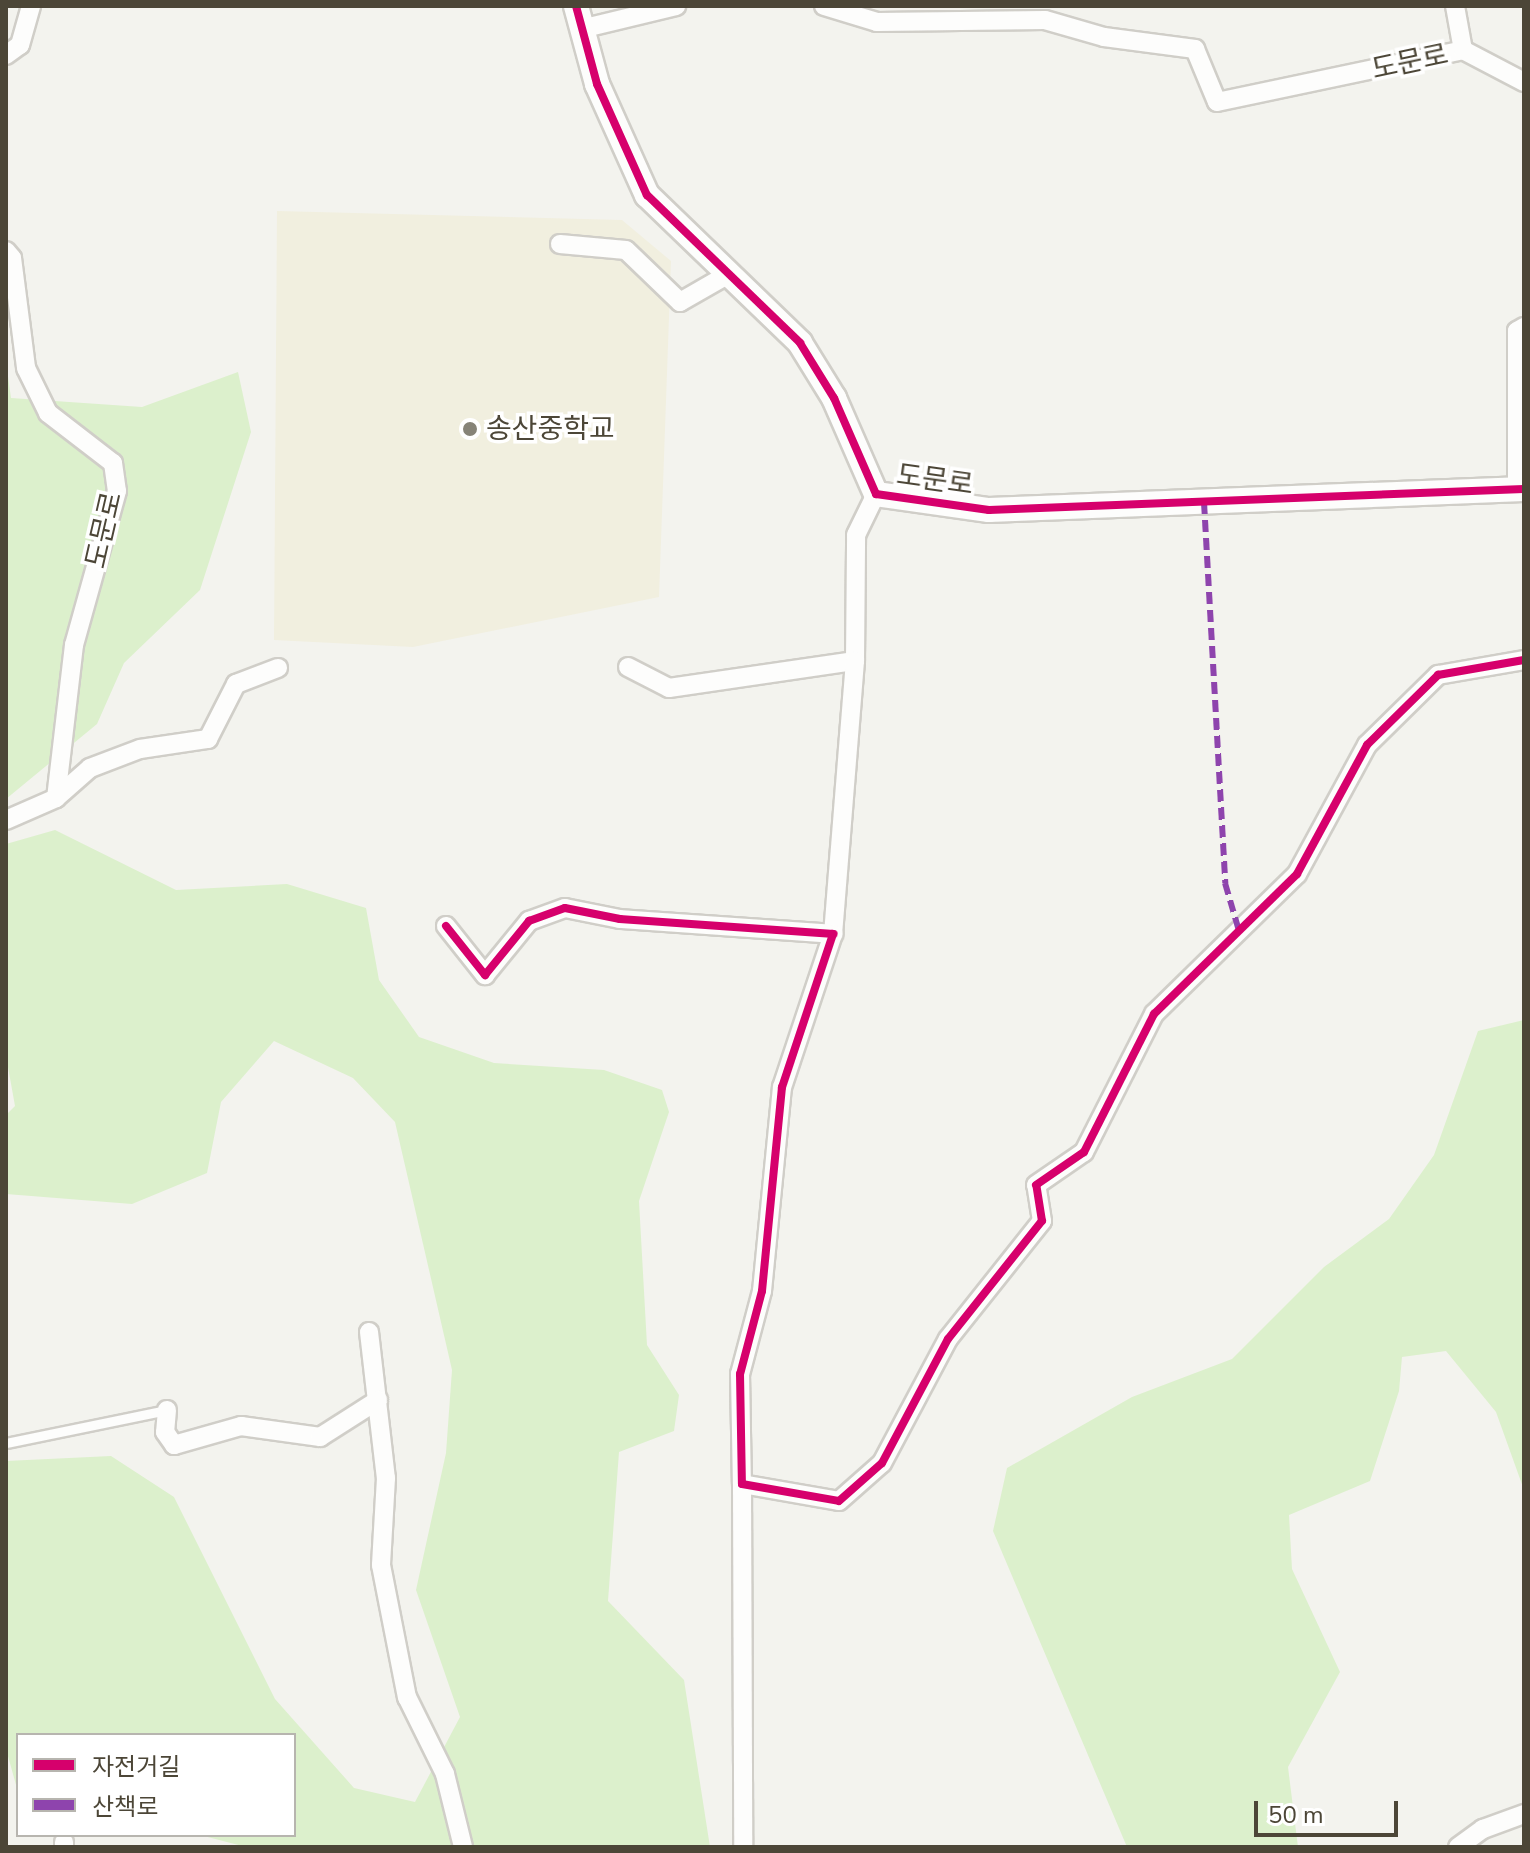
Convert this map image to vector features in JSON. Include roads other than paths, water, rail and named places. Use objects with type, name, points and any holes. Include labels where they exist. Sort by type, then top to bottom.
[{"type":"street","points":[[6,55],[20,45],[31,6]]},
{"type":"street","name":"도문로","points":[[676,6],[580,17],[597,84],[647,195],[800,343],[834,398],[876,494],[989,510],[1520,489]]},
{"type":"street","name":"도문로","points":[[824,6],[877,22],[1045,20],[1104,37],[1195,49],[1217,102],[1463,50]]},
{"type":"street","points":[[1455,6],[1463,50],[1524,82]]},
{"type":"street","points":[[560,244],[626,250],[680,302],[727,275]]},
{"type":"street","name":"도문로","points":[[6,251],[12,258],[26,368],[48,413],[113,463],[117,491],[74,645],[56,798]]},
{"type":"street","points":[[1520,489],[1517,331],[1524,327]]},
{"type":"street","points":[[743,1847],[740,1374],[762,1291],[782,1087],[833,934],[855,661],[856,535],[876,494]]},
{"type":"street","points":[[742,1484],[839,1501],[882,1463],[948,1339],[1042,1221],[1036,1185],[1084,1152],[1154,1014],[1297,874],[1367,745],[1438,675],[1524,660]]},
{"type":"street","points":[[628,667],[669,688],[855,661]]},
{"type":"street","points":[[6,820],[56,798],[90,768],[140,749],[208,739],[236,684],[278,668]]},
{"type":"street","points":[[446,926],[485,975],[529,921],[565,908],[620,919],[833,934]]},
{"type":"street","points":[[369,1332],[386,1478],[381,1565],[407,1697],[445,1774],[463,1847]]},
{"type":"street","points":[[167,1410],[165,1432],[174,1445],[241,1426],[320,1437],[378,1400]]},
{"type":"street","points":[[1458,1847],[1483,1829],[1524,1814]]},
{"type":"lane","points":[[6,1443],[167,1410]]},
{"type":"place","name":"송산중학교","points":[[470,429]]}]
